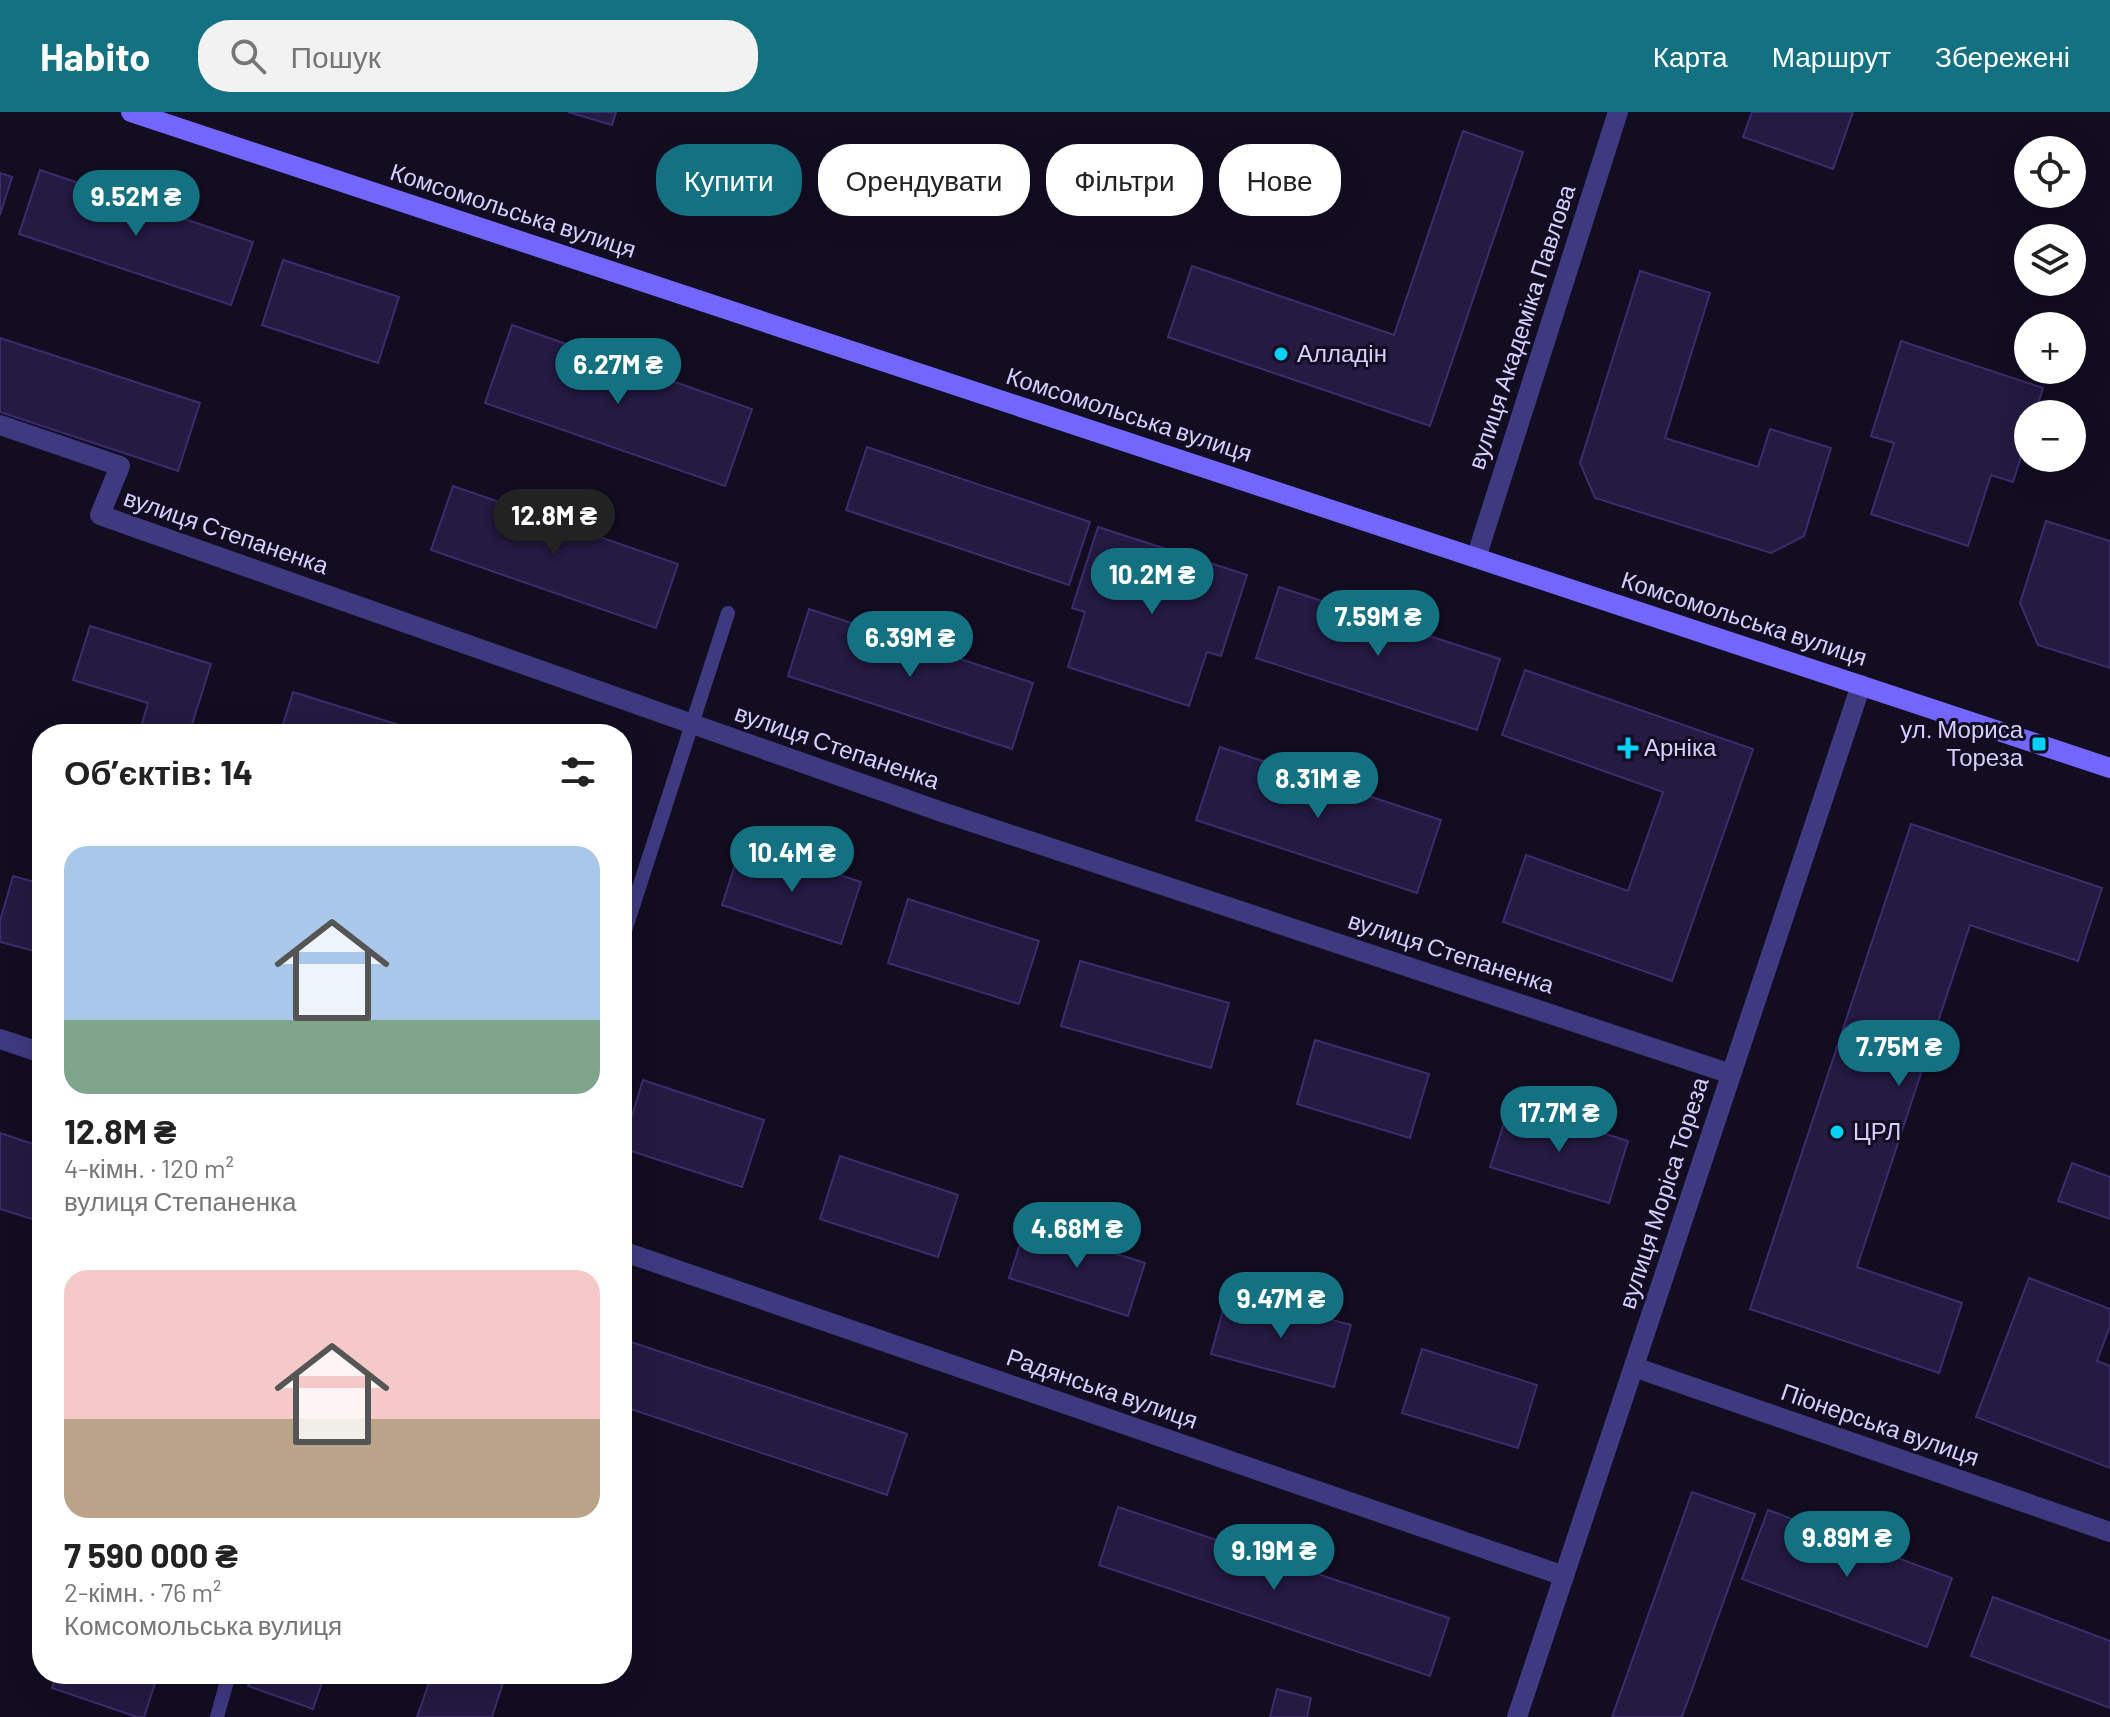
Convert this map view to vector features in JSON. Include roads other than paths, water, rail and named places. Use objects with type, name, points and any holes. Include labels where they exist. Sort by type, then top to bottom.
[{"type":"street","name":"Комсомольська вулиця","points":[[131,112],[2110,768]]},
{"type":"street","name":"вулиця Академіка Павлова","points":[[1476,558],[1618,112]]},
{"type":"street","name":"вулиця Степаненка","points":[[0,425],[120,466],[100,515],[939,811],[1731,1074]]},
{"type":"street","name":"вулиця Моріса Тореза","points":[[1517,1717],[1861,685]]},
{"type":"street","points":[[0,1039],[32,1050]]},
{"type":"street","name":"Радянська вулиця","points":[[632,1254],[1564,1576]]},
{"type":"street","name":"Піонерська вулиця","points":[[1634,1367],[2110,1532]]},
{"type":"lane","points":[[632,909],[728,613]]},
{"type":"lane","points":[[217,1717],[226,1684]]},
{"type":"place","name":"Алладін","points":[[1281,354]]},
{"type":"place","name":"ул. Мориса Тореза","points":[[2039,744]]},
{"type":"place","name":"Арніка","points":[[1628,748]]},
{"type":"place","name":"ЦРЛ","points":[[1837,1132]]}]
